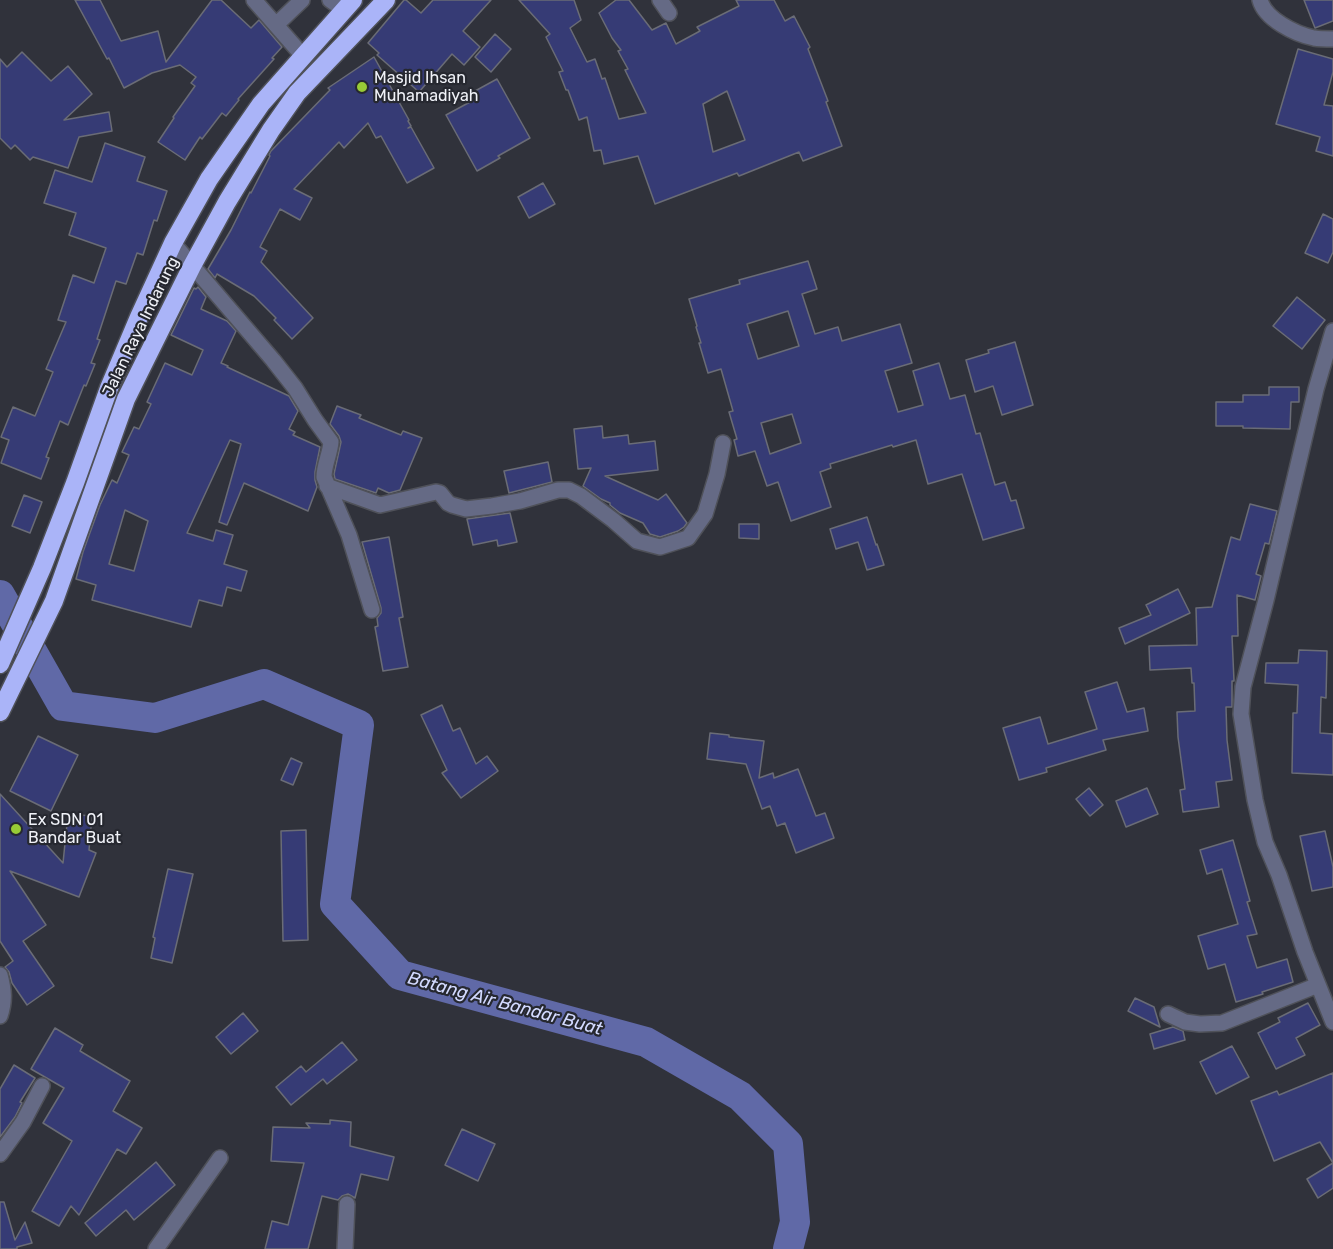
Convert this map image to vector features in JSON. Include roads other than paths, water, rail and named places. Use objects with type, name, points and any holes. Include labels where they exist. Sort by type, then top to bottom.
[{"type":"highway","name":"Jalan Raya Indarung","points":[[0,712],[54,601],[126,399],[192,266],[227,202],[271,130],[297,93],[386,0]]},
{"type":"highway","name":"Jalan Raya Indarung","points":[[0,664],[42,568],[109,387],[173,243],[208,179],[261,104],[303,56],[342,3]]},
{"type":"street","points":[[254,0],[303,56]]},
{"type":"street","points":[[277,24],[302,0]]},
{"type":"street","points":[[1260,0],[1262,8],[1285,27],[1313,38],[1333,39]]},
{"type":"street","points":[[173,243],[296,388],[331,442],[324,477],[349,535],[372,610]]},
{"type":"street","points":[[1333,332],[1316,389],[1243,687],[1241,714],[1255,800],[1265,842],[1333,1022]]},
{"type":"street","points":[[327,486],[380,505],[436,492],[440,493],[448,503],[466,508],[492,506],[558,490],[569,490],[581,496],[637,541],[660,547],[688,538],[705,514],[717,474],[723,443]]},
{"type":"street","points":[[0,975],[4,1000],[0,1016]]},
{"type":"street","points":[[1168,1014],[1185,1022],[1222,1023],[1318,985]]},
{"type":"street","points":[[0,1154],[23,1122],[42,1086]]},
{"type":"street","points":[[156,1249],[220,1158]]},
{"type":"street","points":[[345,1249],[347,1204]]},
{"type":"waterway","name":"Batang Air Bandar Buat","points":[[0,595],[63,706],[155,718],[264,684],[359,725],[335,904],[400,975],[646,1042],[740,1096],[788,1144],[795,1222],[788,1249]]},
{"type":"place","name":"Masjid Ihsan Muhamadiyah","points":[[362,87]]},
{"type":"place","name":"Ex SDN 01 Bandar Buat","points":[[16,829]]}]
